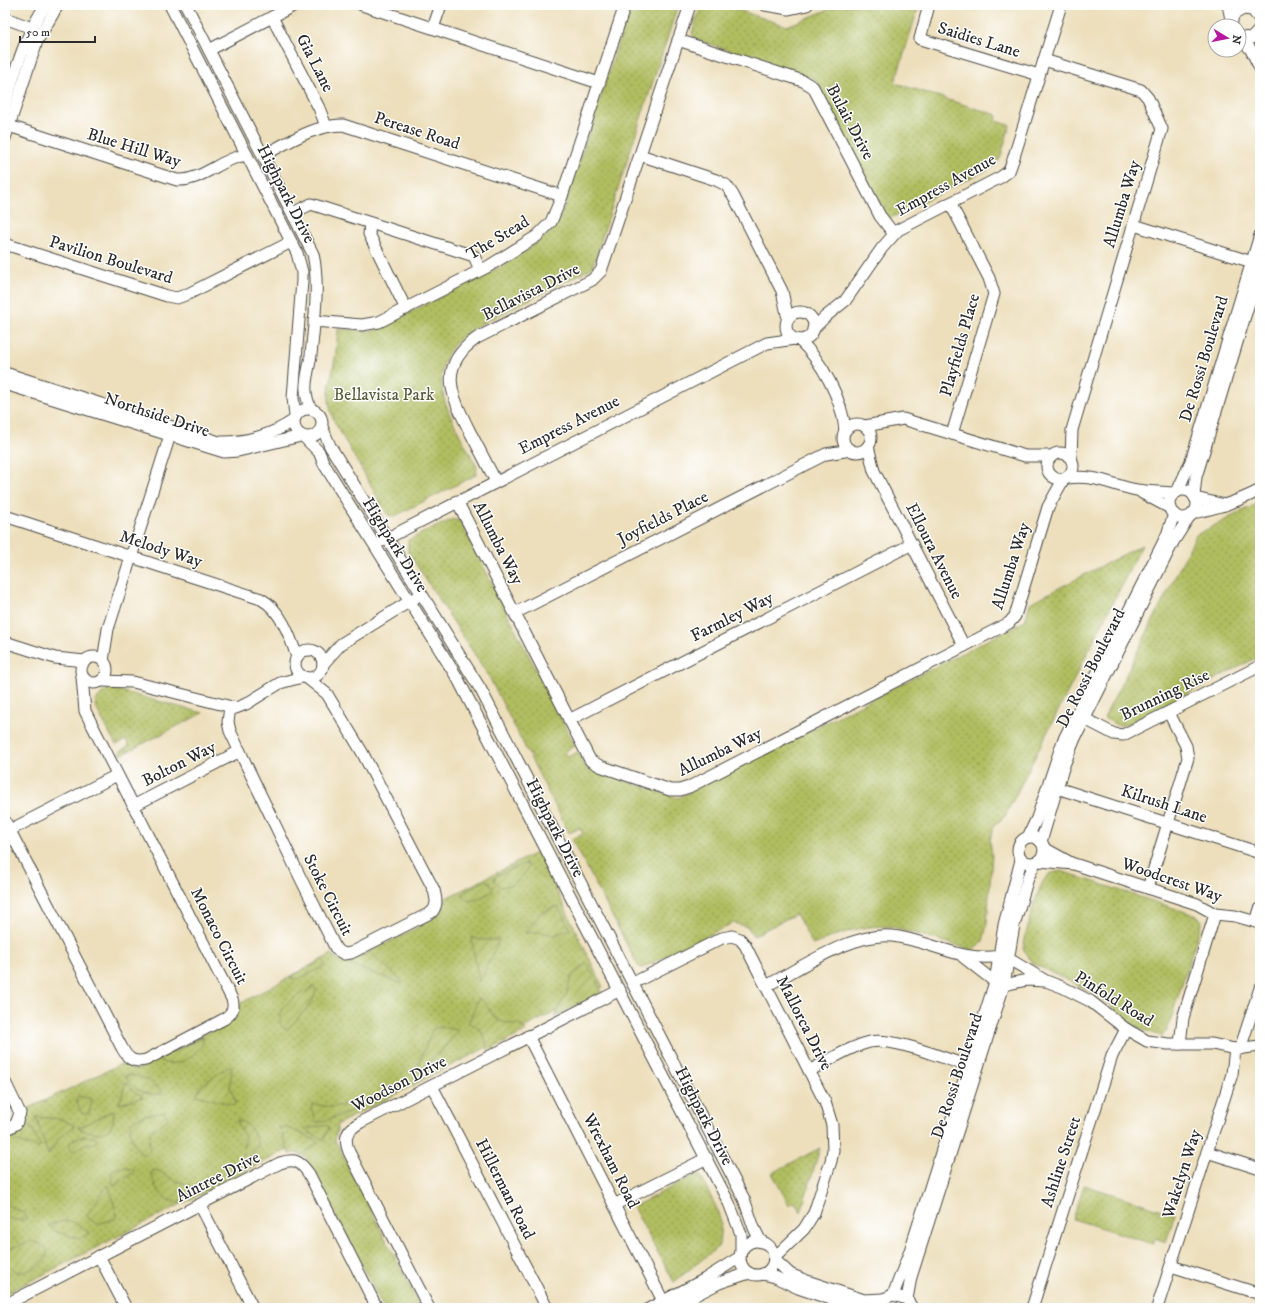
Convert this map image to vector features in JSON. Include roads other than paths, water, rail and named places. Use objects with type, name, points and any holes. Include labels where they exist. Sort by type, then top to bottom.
[{"type":"street","points":[[5,104],[19,60],[32,28],[46,5]]},
{"type":"street","points":[[5,138],[37,41],[58,5]]},
{"type":"street","name":"Highpark Drive","points":[[170,5],[297,253],[302,272],[293,398],[294,418]]},
{"type":"street","name":"Highpark Drive","points":[[186,5],[309,244],[315,264],[316,282],[314,321],[305,388],[306,398],[311,409]]},
{"type":"street","points":[[209,50],[295,5]]},
{"type":"street","points":[[362,5],[599,83]]},
{"type":"street","points":[[433,28],[441,5]]},
{"type":"street","name":"The Stead","points":[[314,321],[368,325],[379,322],[518,249],[545,230],[551,222],[562,196],[625,5]]},
{"type":"street","name":"Bellavista Drive","points":[[496,482],[453,396],[451,377],[457,358],[465,348],[477,338],[597,276],[604,265],[690,5]]},
{"type":"street","points":[[766,5],[789,9],[807,5]]},
{"type":"street","name":"Saidies Lane","points":[[929,5],[920,39],[1040,76]]},
{"type":"street","name":"Empress Avenue","points":[[812,332],[845,301],[882,248],[894,234],[1001,177],[1009,170],[1014,160],[1061,5]]},
{"type":"street","points":[[1228,5],[1230,18]]},
{"type":"street","points":[[1234,18],[1239,10],[1250,8],[1260,19]]},
{"type":"street","name":"Gia Lane","points":[[272,17],[319,108],[326,126]]},
{"type":"street","points":[[5,18],[32,28]]},
{"type":"street","points":[[1247,38],[1252,38],[1260,30]]},
{"type":"street","points":[[1260,30],[1260,44]]},
{"type":"street","name":"Bulait Drive","points":[[678,40],[803,81],[813,87],[880,216],[894,234]]},
{"type":"street","points":[[1247,46],[1251,50],[1260,68]]},
{"type":"street","name":"Allumba Way","points":[[1044,60],[1136,88],[1145,93],[1160,121],[1162,134],[1072,430],[1072,461]]},
{"type":"street","name":"Perease Road","points":[[264,155],[313,130],[326,126],[343,125],[562,196]]},
{"type":"street","name":"Blue Hill Way","points":[[9,126],[177,180],[191,179],[232,158],[247,155]]},
{"type":"street","points":[[640,154],[716,180],[726,185],[733,195],[782,291],[792,304],[813,321],[812,332],[818,360],[840,404],[844,443],[853,451],[865,449],[890,421]]},
{"type":"street","name":"Playfields Place","points":[[950,203],[989,278],[994,294],[952,434]]},
{"type":"street","points":[[293,213],[311,204],[474,256],[480,270]]},
{"type":"street","points":[[370,223],[368,234],[406,308]]},
{"type":"street","points":[[1134,225],[1256,264]]},
{"type":"street","name":"De Rossi Boulevard","points":[[1195,497],[1198,472],[1256,264],[1260,235]]},
{"type":"street","name":"Pavilion Boulevard","points":[[5,244],[177,298],[188,294],[291,242]]},
{"type":"street","name":"De Rossi Boulevard","points":[[1176,492],[1191,460],[1256,264]]},
{"type":"street","points":[[782,291],[788,332],[818,360]]},
{"type":"street","points":[[787,321],[795,313],[837,308]]},
{"type":"street","name":"Empress Avenue","points":[[767,343],[787,321]]},
{"type":"street","points":[[797,339],[804,339],[812,332]]},
{"type":"street","name":"Empress Avenue","points":[[374,546],[767,343],[797,339]]},
{"type":"street","name":"Northside Drive","points":[[5,373],[224,452],[238,451],[302,436]]},
{"type":"street","name":"Northside Drive","points":[[5,384],[171,432],[228,442],[274,431],[294,418]]},
{"type":"street","points":[[840,404],[870,433],[869,444]]},
{"type":"street","points":[[311,409],[321,418],[322,427],[317,434],[308,438],[302,436],[294,429],[294,418],[302,410],[311,409]]},
{"type":"street","points":[[844,432],[852,424],[863,425],[903,419],[1025,456],[1064,454],[1096,478]]},
{"type":"street","name":"Highpark Drive","points":[[322,427],[330,446],[481,690],[744,1199],[754,1228],[765,1244]]},
{"type":"street","name":"Allumba Way","points":[[1054,455],[1072,430]]},
{"type":"street","points":[[84,704],[106,673],[104,663],[108,629],[171,432]]},
{"type":"street","name":"Joyfields Place","points":[[826,454],[844,432]]},
{"type":"street","name":"Highpark Drive","points":[[302,436],[319,452],[324,464],[374,546],[458,679],[707,1158],[738,1223],[742,1240],[740,1255]]},
{"type":"street","name":"Elloura Avenue","points":[[869,444],[874,471],[964,646]]},
{"type":"street","name":"Joyfields Place","points":[[515,613],[826,454],[853,451]]},
{"type":"street","name":"Elloura Avenue","points":[[853,451],[874,471]]},
{"type":"street","points":[[1049,474],[1048,463],[1054,455]]},
{"type":"street","points":[[1025,456],[1058,480],[1081,476],[1096,478],[1136,490],[1181,518],[1226,505],[1260,490]]},
{"type":"street","points":[[1065,479],[1072,471],[1072,461]]},
{"type":"street","name":"Allumba Way","points":[[1048,507],[1049,474]]},
{"type":"street","name":"Allumba Way","points":[[457,502],[588,756],[594,763],[670,790],[680,790],[1006,625],[1015,616],[1048,507],[1065,479]]},
{"type":"street","points":[[1136,490],[1176,492],[1186,490],[1195,497],[1226,505]]},
{"type":"street","points":[[1172,511],[1170,500],[1176,492]]},
{"type":"street","points":[[1191,515],[1197,506],[1195,497]]},
{"type":"street","name":"De Rossi Boulevard","points":[[1028,837],[1037,818],[1063,741],[1167,535],[1172,511]]},
{"type":"street","name":"De Rossi Boulevard","points":[[1043,845],[1057,788],[1068,752],[1173,542],[1191,515]]},
{"type":"street","name":"Melody Way","points":[[5,516],[261,599],[272,607],[290,636],[296,660]]},
{"type":"street","name":"Farmley Way","points":[[569,720],[912,544]]},
{"type":"street","points":[[5,642],[55,658],[89,682],[133,682],[230,707],[241,706],[280,683],[316,676],[322,666],[341,644],[422,593]]},
{"type":"street","points":[[82,676],[81,668],[108,629]]},
{"type":"street","name":"Melody Way","points":[[290,636],[301,645],[312,650]]},
{"type":"street","points":[[280,683],[303,651],[341,644]]},
{"type":"street","points":[[312,650],[320,656],[322,666]]},
{"type":"street","points":[[55,658],[87,659],[96,657],[133,682]]},
{"type":"street","points":[[296,660],[297,672],[305,678]]},
{"type":"street","name":"Stoke Circuit","points":[[230,707],[228,727],[330,938],[340,952],[347,954],[358,950],[432,912],[436,905],[434,890],[362,752],[327,694],[322,666]]},
{"type":"street","name":"Brunning Rise","points":[[1085,719],[1114,734],[1123,735],[1260,666]]},
{"type":"street","name":"Monaco Circuit","points":[[7,826],[125,1054],[129,1058],[139,1061],[146,1060],[231,1014],[234,1005],[85,711],[82,676]]},
{"type":"street","name":"Stoke Circuit","points":[[305,678],[327,694]]},
{"type":"street","points":[[1148,888],[1188,758],[1186,746],[1169,713]]},
{"type":"street","name":"Bolton Way","points":[[133,806],[240,751]]},
{"type":"street","points":[[7,826],[117,775]]},
{"type":"street","name":"Kilrush Lane","points":[[1057,788],[1260,853]]},
{"type":"street","points":[[1028,837],[1035,838],[1043,845],[1044,855],[1037,862],[1028,864],[1021,860],[1018,849],[1021,842],[1028,837]]},
{"type":"street","name":"Woodcrest Way","points":[[1043,845],[1074,864],[1197,904],[1215,914],[1235,916],[1258,923]]},
{"type":"street","name":"De Rossi Boulevard","points":[[1005,957],[1004,925],[1021,860]]},
{"type":"street","name":"De Rossi Boulevard","points":[[910,1304],[911,1277],[1000,983],[1005,957],[1018,911],[1037,862]]},
{"type":"street","name":"Woodcrest Way","points":[[1037,862],[1074,864]]},
{"type":"street","points":[[1258,923],[1260,909]]},
{"type":"street","points":[[1180,1044],[1183,1018],[1215,914]]},
{"type":"street","name":"Mallorca Drive","points":[[633,983],[722,938],[732,936],[743,942],[766,986],[829,1112],[832,1125],[833,1150],[810,1222],[774,1259]]},
{"type":"street","points":[[766,986],[846,945],[870,937],[902,937],[957,954],[980,958],[1005,957]]},
{"type":"street","points":[[957,954],[974,964],[1000,983]]},
{"type":"street","name":"Pinfold Road","points":[[1005,957],[1046,981],[1090,1001],[1126,1029],[1147,1041],[1158,1043],[1212,1044],[1238,1049],[1260,1046]]},
{"type":"street","name":"Pinfold Road","points":[[1000,983],[1027,980],[1046,981]]},
{"type":"street","name":"De Rossi Boulevard","points":[[884,1301],[910,1251],[969,1066],[1000,983]]},
{"type":"street","name":"Wakelyn Way","points":[[1157,1308],[1232,1074],[1238,1049],[1260,988]]},
{"type":"street","name":"Woodson Drive","points":[[428,1308],[349,1152],[346,1139],[351,1128],[620,990]]},
{"type":"street","name":"Ashline Street","points":[[1032,1308],[1112,1056],[1126,1029]]},
{"type":"street","name":"Wrexham Road","points":[[528,1036],[667,1305]]},
{"type":"street","points":[[809,1071],[860,1045],[876,1042],[901,1045],[969,1066]]},
{"type":"street","points":[[5,1082],[20,1113],[16,1124],[5,1130]]},
{"type":"street","name":"Hillerman Road","points":[[432,1086],[547,1308]]},
{"type":"street","points":[[1207,1152],[1260,1169]]},
{"type":"street","points":[[614,1205],[707,1158]]},
{"type":"street","name":"Aintree Drive","points":[[5,1305],[280,1163],[291,1160],[298,1161],[309,1174],[377,1308]]},
{"type":"street","points":[[200,1205],[253,1308]]},
{"type":"street","name":"Mallorca Drive","points":[[765,1244],[783,1243],[798,1236]]},
{"type":"street","points":[[667,1305],[740,1255],[743,1248],[751,1242],[765,1244],[774,1259],[790,1274],[807,1281],[864,1300],[910,1304]]},
{"type":"street","points":[[740,1255],[742,1267],[749,1273],[754,1275],[763,1274],[775,1277],[798,1288],[858,1308]]},
{"type":"street","points":[[99,1256],[126,1308]]},
{"type":"street","points":[[763,1274],[770,1268],[774,1259]]},
{"type":"street","points":[[1171,1266],[1260,1294]]},
{"type":"street","points":[[650,1308],[667,1305],[719,1283],[749,1273]]},
{"type":"park label","name":"Bellavista Park","points":[[384,395]]}]
